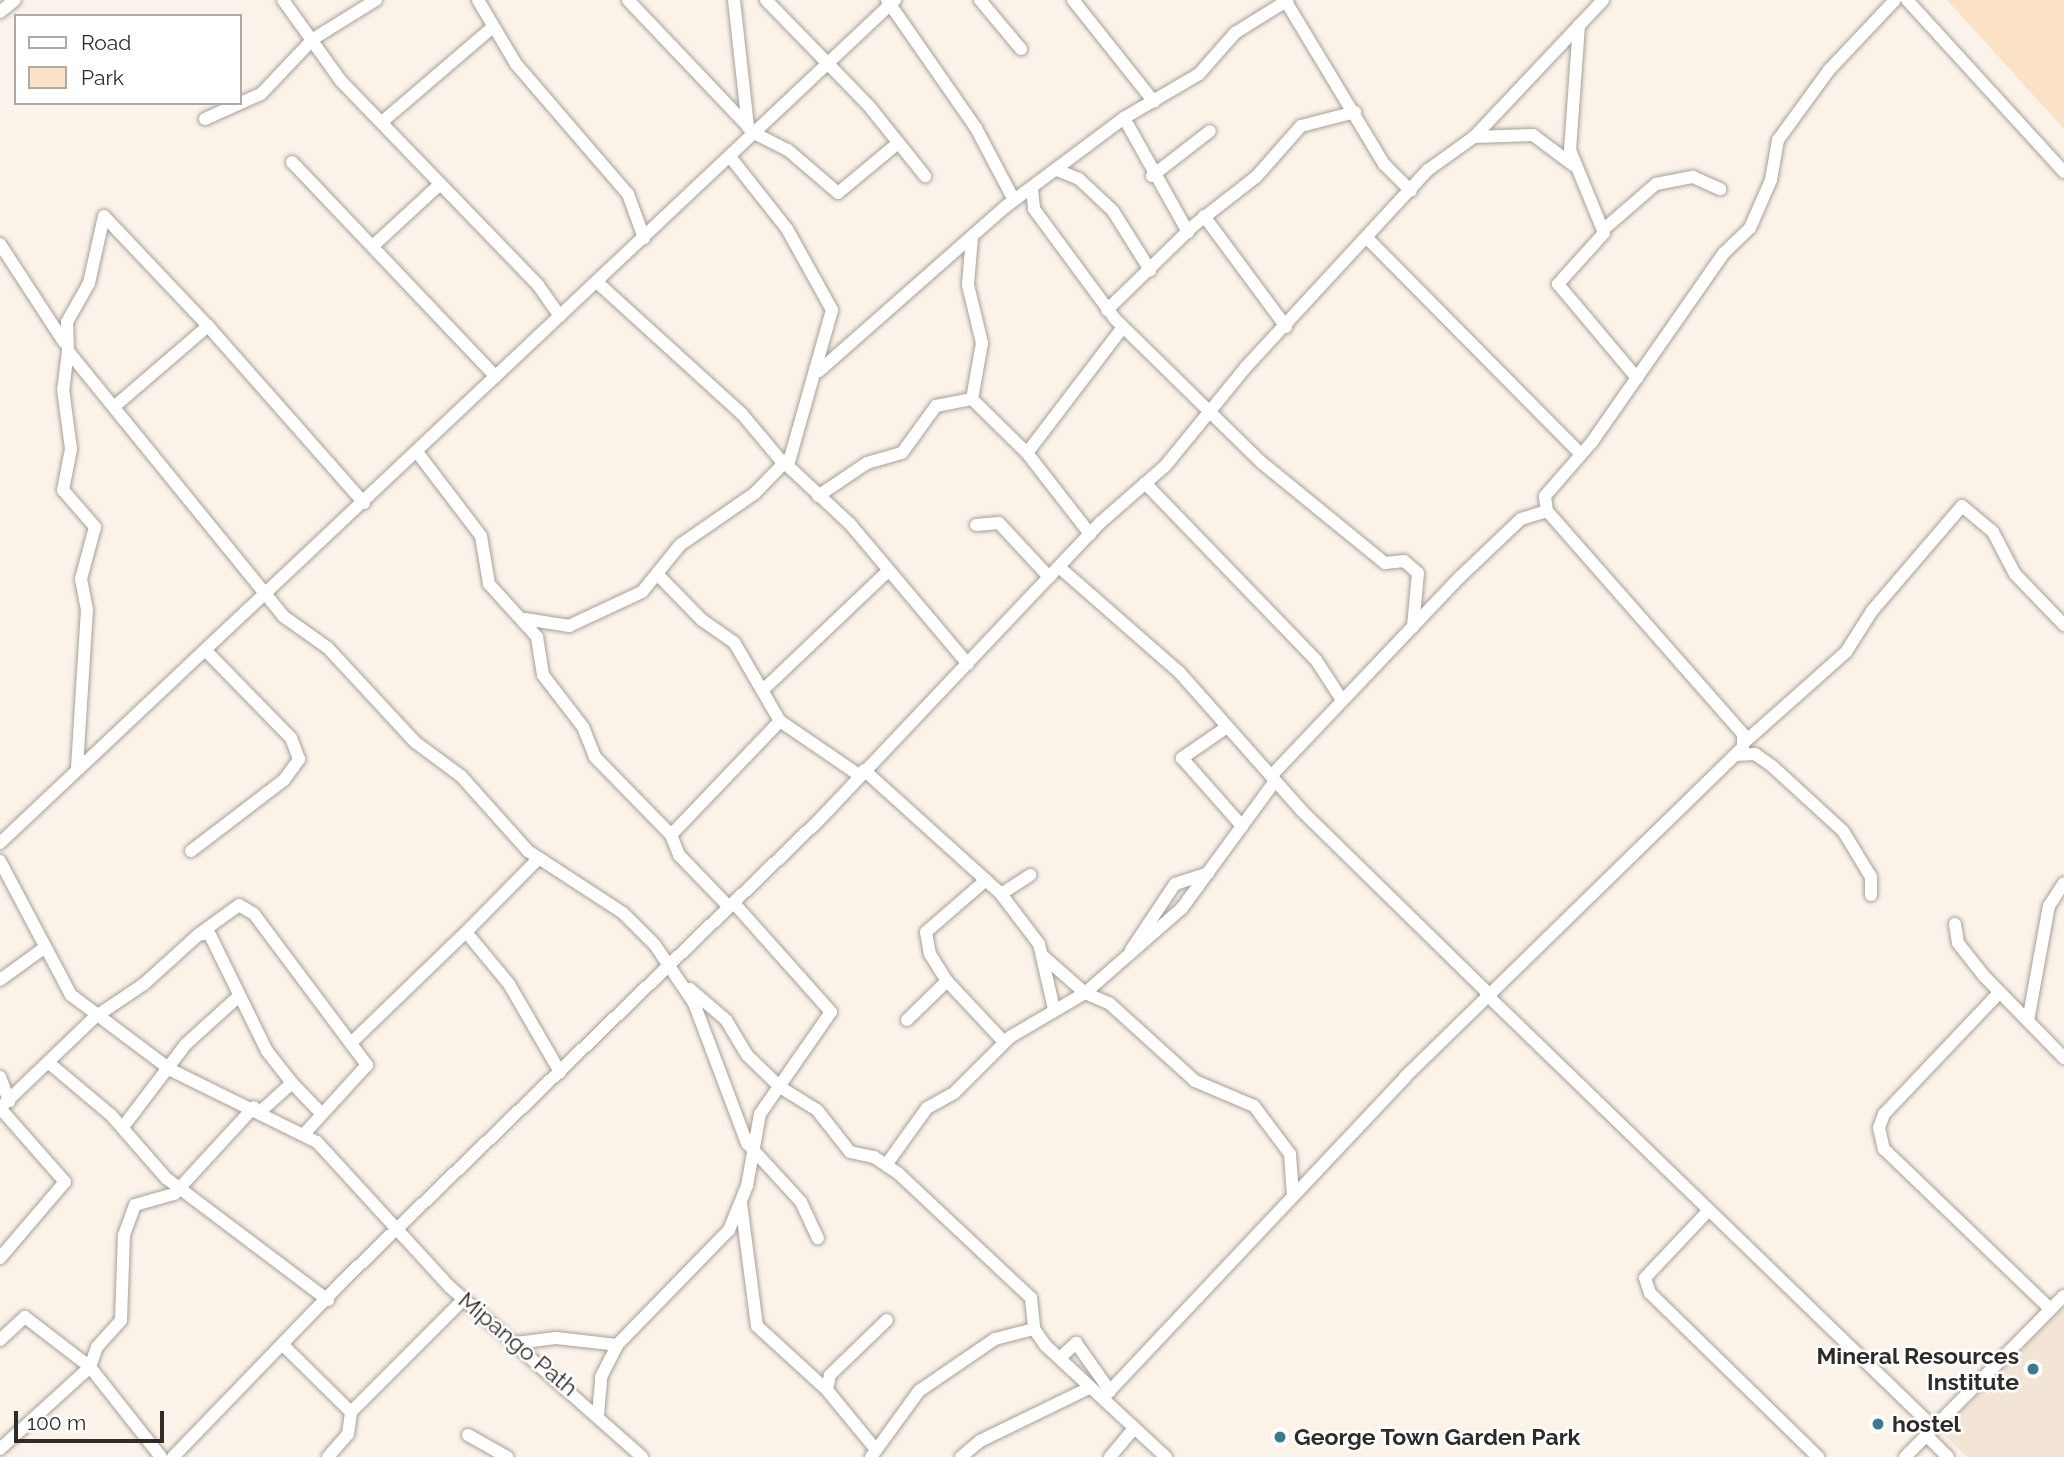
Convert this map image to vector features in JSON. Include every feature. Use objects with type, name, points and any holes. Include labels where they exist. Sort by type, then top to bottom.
[{"type":"street","points":[[0,12],[15,0]]},
{"type":"street","points":[[283,0],[313,38],[341,81],[560,316]]},
{"type":"street","points":[[242,102],[261,94],[313,38],[376,0]]},
{"type":"street","points":[[478,0],[492,27],[566,127],[628,194],[644,237]]},
{"type":"street","points":[[628,0],[751,130],[788,150],[838,193],[898,143]]},
{"type":"street","points":[[734,0],[751,130]]},
{"type":"street","points":[[766,0],[925,176]]},
{"type":"street","points":[[980,0],[1021,49]]},
{"type":"street","points":[[1073,0],[1154,102]]},
{"type":"street","points":[[173,1457],[398,1227],[673,968],[1090,534],[1145,483],[1411,191],[1474,137],[1603,0]]},
{"type":"street","points":[[1747,740],[1547,510],[1547,491],[1581,454],[1724,253],[1750,228],[1771,180],[1778,140],[1829,70],[1895,0]]},
{"type":"street","points":[[1907,0],[2064,172]]},
{"type":"street","points":[[0,843],[731,158],[751,130],[827,66],[891,1],[976,128],[1014,200]]},
{"type":"street","points":[[818,372],[1014,200],[1124,118],[1199,74],[1235,33],[1286,1],[1384,164],[1411,191]]},
{"type":"street","points":[[1579,25],[1569,99],[1573,165],[1604,229]]},
{"type":"street","points":[[382,122],[492,27]]},
{"type":"street","points":[[205,119],[236,105]]},
{"type":"street","points":[[1107,310],[1205,216],[1256,177],[1301,126],[1355,112]]},
{"type":"street","points":[[1124,118],[1152,176],[1188,232]]},
{"type":"street","points":[[1152,176],[1210,131]]},
{"type":"street","points":[[1474,137],[1532,135],[1573,165]]},
{"type":"street","points":[[525,619],[569,626],[642,592],[697,530],[755,493],[786,462],[818,372],[832,322],[829,301],[787,229],[731,158]]},
{"type":"street","points":[[292,162],[374,245],[496,377]]},
{"type":"street","points":[[1057,170],[1079,179],[1113,211],[1150,270]]},
{"type":"street","points":[[1637,378],[1558,284],[1604,229],[1656,184],[1693,177],[1720,189]]},
{"type":"street","points":[[374,245],[439,185]]},
{"type":"street","points":[[1032,189],[1034,209],[1107,310],[1123,327],[1261,462],[1385,563],[1404,561],[1418,573],[1413,627]]},
{"type":"street","points":[[77,769],[87,610],[81,579],[95,527],[64,490],[71,449],[63,389],[70,313],[89,283],[104,216],[175,284],[208,326],[364,503]]},
{"type":"street","points":[[1205,216],[1286,327]]},
{"type":"street","points":[[972,237],[968,285],[982,343],[972,399]]},
{"type":"street","points":[[1368,240],[1581,454]]},
{"type":"street","points":[[0,244],[66,347],[115,406],[183,501],[267,594],[415,742],[461,776],[538,859],[622,913],[673,968],[684,984],[750,1147],[801,1202],[818,1238]]},
{"type":"street","points":[[598,283],[742,414],[786,462],[796,480],[818,496],[887,570],[968,664]]},
{"type":"street","points":[[115,406],[208,326]]},
{"type":"street","points":[[1027,453],[1123,327]]},
{"type":"street","points":[[972,399],[1027,453],[1090,534]]},
{"type":"street","points":[[818,496],[867,463],[902,453],[936,406],[972,399]]},
{"type":"street","points":[[418,452],[481,536],[491,588],[525,619],[541,644],[551,691],[583,727],[595,757],[671,835],[679,855],[731,905],[831,1012],[760,1114],[750,1147],[740,1202],[729,1230],[617,1345],[601,1377],[598,1415]]},
{"type":"street","points":[[1145,483],[1316,660],[1342,700]]},
{"type":"street","points":[[1107,1394],[1487,993],[1735,755],[1747,740],[1846,652],[1872,611],[1962,506],[1993,532],[2015,574],[2064,625]]},
{"type":"street","points":[[886,1165],[927,1108],[954,1093],[1004,1042],[1054,1009],[1085,993],[1199,889],[1273,779],[1342,700],[1521,519],[1547,510]]},
{"type":"street","points":[[975,525],[999,523],[1054,572],[1180,673],[1273,779],[1709,1210],[1930,1432],[1948,1457]]},
{"type":"street","points":[[764,689],[887,570]]},
{"type":"street","points":[[657,574],[702,620],[733,642],[764,689],[780,721],[861,773],[986,880],[1001,894],[1044,957],[1085,993],[1109,1003],[1195,1081],[1254,1106],[1290,1154],[1293,1197]]},
{"type":"street","points":[[191,851],[284,780],[299,759],[290,738],[205,650]]},
{"type":"street","points":[[671,835],[780,721]]},
{"type":"street","points":[[1227,727],[1182,758],[1242,826]]},
{"type":"street","points":[[1735,755],[1755,754],[1772,766],[1843,831],[1871,877],[1871,895]]},
{"type":"street","points":[[352,1042],[538,859]]},
{"type":"street","name":"Mipango Path","points":[[0,861],[65,989],[96,1017],[171,1070],[305,1133],[398,1227],[464,1299],[598,1415],[642,1457]]},
{"type":"street","points":[[1130,953],[1148,917],[1184,876],[1208,873]]},
{"type":"street","points":[[1001,894],[1030,875]]},
{"type":"street","points":[[1184,876],[1199,889]]},
{"type":"street","points":[[986,880],[926,932],[930,954],[947,981],[1004,1042]]},
{"type":"street","points":[[2028,1021],[2049,906],[2064,883]]},
{"type":"street","points":[[3,1106],[96,1017],[144,984],[198,935],[239,905],[254,914],[352,1042],[367,1066],[305,1133]]},
{"type":"street","points":[[1955,924],[1958,943],[1998,993],[2064,1058]]},
{"type":"street","points":[[466,932],[509,984],[560,1072]]},
{"type":"street","points":[[198,935],[209,933],[238,997],[292,1083],[321,1113]]},
{"type":"street","points":[[0,980],[44,948]]},
{"type":"street","points":[[1044,957],[1054,1009]]},
{"type":"street","points":[[907,1020],[947,981]]},
{"type":"street","points":[[684,984],[726,1020],[747,1055],[780,1087],[817,1110],[850,1152],[886,1165],[1031,1298],[1034,1329],[1089,1388],[1107,1394]]},
{"type":"street","points":[[1998,993],[1884,1114],[1879,1128],[1889,1155],[2050,1310]]},
{"type":"street","points":[[122,1126],[171,1070],[186,1044],[238,997]]},
{"type":"street","points":[[49,1063],[122,1126],[155,1169],[328,1300]]},
{"type":"street","points":[[0,1077],[3,1106],[65,1182],[2,1252]]},
{"type":"street","points":[[0,1449],[90,1367],[97,1347],[121,1320],[121,1251],[135,1205],[180,1188],[257,1109],[292,1083]]},
{"type":"street","points":[[740,1202],[757,1326],[827,1390],[872,1452],[919,1391],[995,1339],[1034,1329]]},
{"type":"street","points":[[1709,1210],[1645,1278],[1650,1293],[1818,1457]]},
{"type":"street","points":[[1905,1457],[2064,1296]]},
{"type":"street","points":[[328,1457],[348,1434],[351,1412],[464,1299]]},
{"type":"street","points":[[0,1340],[24,1317],[90,1367],[161,1457]]},
{"type":"street","points":[[827,1390],[830,1376],[887,1320]]},
{"type":"street","points":[[516,1343],[556,1338],[617,1345]]},
{"type":"street","points":[[1061,1357],[1076,1343],[1107,1394],[1134,1429],[1166,1457]]},
{"type":"street","points":[[283,1345],[351,1412]]},
{"type":"street","points":[[961,1457],[980,1441],[1089,1388]]},
{"type":"street","points":[[1110,1457],[1134,1429]]},
{"type":"street","points":[[468,1434],[507,1457]]},
{"type":"shaded area","name":"Mineral Resources Institute","points":[[2064,1307],[2064,1457],[1967,1457],[1941,1432]]},
{"type":"green space","points":[[1947,0],[2064,0],[2064,129]]},
{"type":"place","name":"Mineral Resources Institute","points":[[2033,1369]]},
{"type":"place","name":"hostel","points":[[1878,1424]]},
{"type":"place","name":"George Town Garden Park","points":[[1280,1437]]}]
